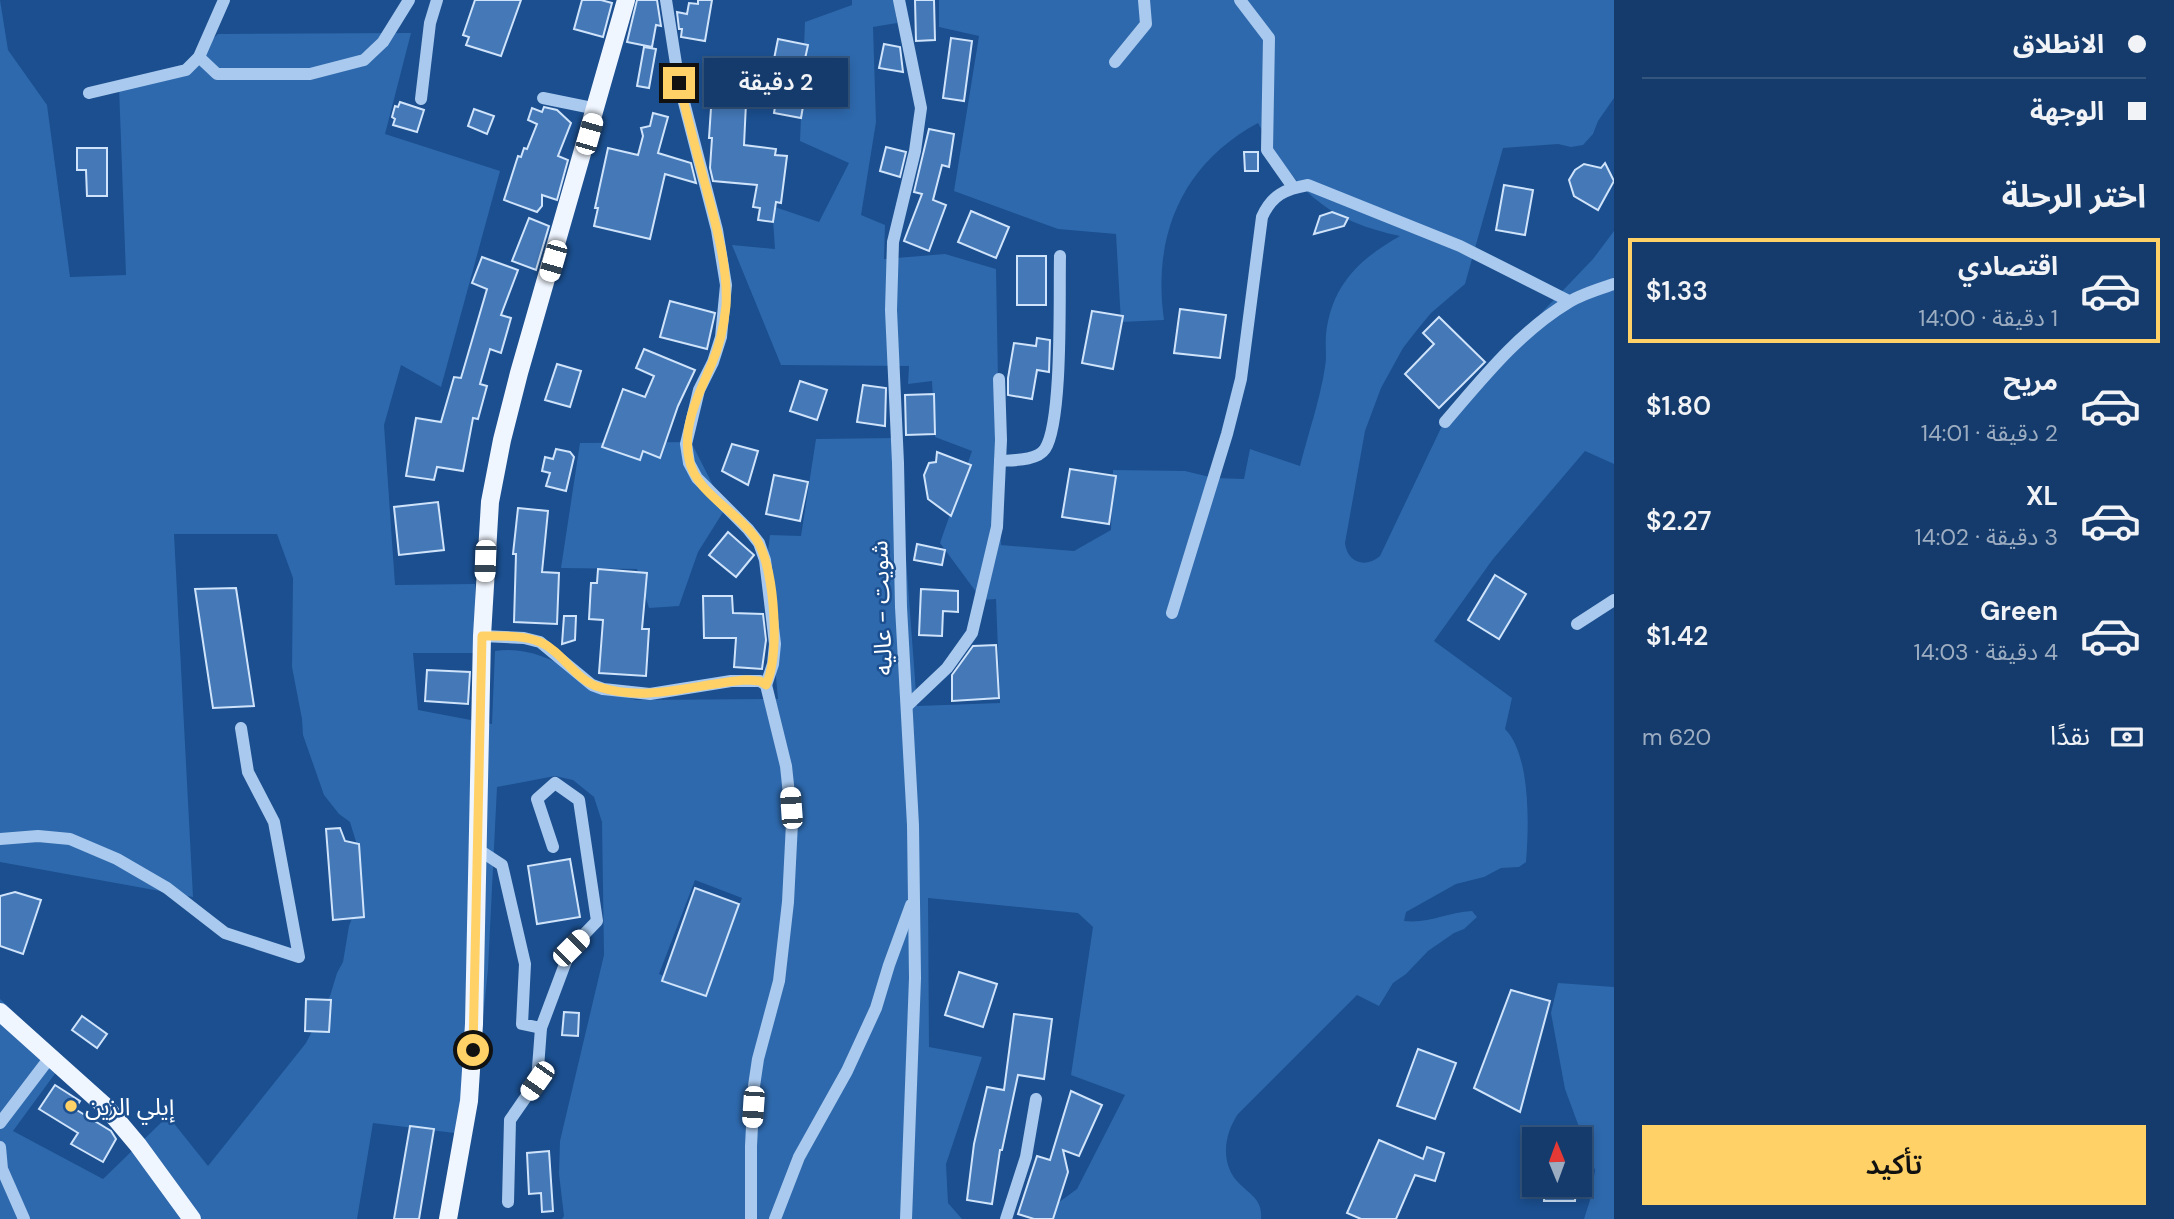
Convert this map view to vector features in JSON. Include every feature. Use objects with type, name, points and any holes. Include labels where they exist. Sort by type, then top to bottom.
[{"type":"main road","points":[[448,1219],[469,1101],[474,1024],[482,636],[490,502],[502,440],[626,0]]},
{"type":"main road","points":[[0,1012],[106,1107],[138,1145],[192,1219]]},
{"type":"street","points":[[89,93],[186,70],[199,57],[224,0]]},
{"type":"street","points":[[199,57],[217,74],[310,74],[364,60],[383,42],[410,0]]},
{"type":"street","points":[[421,99],[430,23],[437,0]]},
{"type":"street","points":[[666,0],[679,83],[718,230],[726,285],[721,337],[713,362],[699,390],[686,444],[689,463],[697,478],[748,529],[759,543],[765,560],[775,644],[773,663],[766,685],[786,766],[792,823],[786,933],[779,981],[758,1059],[754,1086],[751,1219]]},
{"type":"street","name":"شويت - عاليه","points":[[899,0],[921,108],[915,151],[893,242],[891,310],[914,899],[915,978],[906,1219]]},
{"type":"street","points":[[1115,62],[1146,24],[1144,0]]},
{"type":"street","points":[[1240,0],[1269,38],[1267,150],[1293,187]]},
{"type":"street","points":[[543,98],[597,109]]},
{"type":"street","points":[[1172,613],[1241,379],[1262,217],[1268,203],[1277,194],[1293,187],[1308,185],[1460,246],[1569,301]]},
{"type":"street","points":[[1000,461],[1031,457],[1044,451],[1054,424],[1060,256]]},
{"type":"street","points":[[1444,422],[1503,356],[1569,301],[1614,284]]},
{"type":"street","points":[[907,706],[947,668],[972,633],[997,527],[1000,461],[999,379]]},
{"type":"street","points":[[1577,624],[1614,600]]},
{"type":"street","points":[[482,636],[524,638],[540,642],[592,685],[614,691],[650,694],[747,680],[760,681],[766,685]]},
{"type":"street","points":[[0,839],[38,836],[70,839],[117,859],[167,888],[225,933],[299,957],[274,822],[248,772],[241,728]]},
{"type":"street","points":[[508,1202],[510,1120],[537,1081],[541,1028],[571,948],[597,921],[579,800],[555,783],[537,799],[553,847]]},
{"type":"street","points":[[476,848],[502,865],[525,964],[522,1024],[541,1028]]},
{"type":"street","points":[[775,1219],[799,1157],[846,1071],[876,1008],[896,944],[914,899]]},
{"type":"street","points":[[0,1124],[51,1056]]},
{"type":"street","points":[[1006,1219],[1026,1157],[1036,1099]]},
{"type":"street","points":[[0,1147],[2,1169],[24,1219]]},
{"type":"shaded area","points":[[0,0],[8,50],[47,105],[70,277],[126,275],[119,87],[173,76],[218,34],[411,33],[385,134],[500,171],[441,387],[401,365],[384,425],[395,585],[475,584],[477,653],[413,653],[418,710],[492,724],[495,651],[533,653],[600,686],[636,700],[778,699],[766,567],[770,535],[801,536],[816,439],[897,438],[917,706],[1000,703],[996,599],[982,600],[940,543],[972,451],[935,437],[932,381],[908,384],[909,366],[781,365],[732,245],[775,249],[772,206],[819,222],[849,163],[800,141],[805,22],[852,5],[852,0],[894,0],[897,23],[873,27],[876,122],[861,215],[885,225],[884,259],[945,254],[996,269],[1001,545],[1074,551],[1111,530],[1113,470],[1185,471],[1214,478],[1244,479],[1250,449],[1300,466],[1323,379],[1326,335],[1334,302],[1341,288],[1360,265],[1400,236],[1351,221],[1314,198],[1285,166],[1258,123],[1210,159],[1192,181],[1178,205],[1168,232],[1163,260],[1161,289],[1164,320],[1121,322],[1116,234],[1058,229],[954,191],[979,36],[939,27],[939,0],[1614,0],[1614,98],[1598,121],[1593,134],[1583,145],[1503,148],[1465,284],[1431,313],[1417,330],[1403,348],[1381,388],[1365,431],[1345,543],[1349,555],[1358,562],[1368,562],[1380,556],[1451,407],[1593,259],[1614,231],[1614,464],[1585,451],[1493,559],[1434,641],[1512,698],[1505,729],[1520,756],[1524,773],[1528,811],[1526,862],[1519,867],[1501,868],[1484,877],[1456,884],[1406,912],[1404,921],[1421,921],[1472,911],[1477,917],[1464,929],[1428,951],[1406,974],[1393,983],[1379,1006],[1357,995],[1238,1114],[1227,1138],[1226,1155],[1236,1180],[1260,1206],[1261,1219],[1036,1219],[1077,1189],[1125,1095],[1071,1075],[1093,927],[1078,913],[928,898],[929,1047],[982,1057],[946,1164],[948,1203],[962,1219],[562,1219],[560,1141],[604,955],[602,822],[594,797],[573,780],[555,776],[497,787],[488,969],[471,1135],[373,1123],[357,1219],[0,1219],[0,999],[65,1060],[13,1131],[103,1179],[168,1116],[208,1166],[306,1043],[330,996],[343,962],[353,916],[357,845],[350,822],[339,814],[324,795],[303,735],[292,667],[293,578],[277,534],[174,534],[193,897],[0,862]],"holes":[[[695,880],[742,898],[706,993],[659,974]]]},
{"type":"shaded area","points":[[691,442],[725,509],[698,552],[679,606],[649,608],[637,569],[561,568],[580,443]]},
{"type":"shaded area","points":[[1558,983],[1614,987],[1614,1219],[1584,1219],[1592,1197],[1595,1170],[1592,1162],[1592,1127],[1579,1127],[1565,1089],[1551,1013]]},
{"type":"building","points":[[475,0],[521,0],[501,56],[466,45],[469,37],[463,35]]},
{"type":"building","points":[[582,0],[612,3],[603,37],[574,29]]},
{"type":"building","points":[[637,0],[657,0],[661,26],[656,25],[652,47],[627,42]]},
{"type":"building","points":[[698,0],[712,0],[705,41],[681,37],[682,29],[679,29],[677,12],[687,14],[689,3],[698,4]]},
{"type":"building","points":[[915,0],[934,0],[935,40],[916,41]]},
{"type":"building","points":[[951,38],[972,41],[964,101],[943,98]]},
{"type":"building","points":[[778,39],[808,45],[800,82],[807,83],[801,118],[774,113],[781,71],[772,69]]},
{"type":"building","points":[[884,44],[900,47],[903,72],[879,68]]},
{"type":"building","points":[[644,47],[656,49],[649,88],[637,86]]},
{"type":"building","points":[[725,98],[746,103],[744,145],[776,149],[775,155],[787,156],[781,203],[776,202],[773,222],[758,220],[760,208],[753,207],[757,185],[713,181],[710,168],[712,138],[709,138],[711,108],[718,108],[719,100]]},
{"type":"building","points":[[400,102],[424,110],[417,132],[393,125],[395,106],[398,107]]},
{"type":"building","points":[[544,107],[557,110],[571,123],[558,156],[568,160],[557,200],[542,195],[542,206],[537,212],[504,200],[518,156],[521,157],[524,148],[527,149],[537,124],[528,120],[532,108],[542,112]]},
{"type":"building","points":[[474,109],[494,116],[487,134],[468,126]]},
{"type":"building","points":[[653,113],[668,117],[658,153],[691,163],[696,183],[665,174],[650,239],[594,226],[598,208],[595,208],[608,148],[638,155],[643,136],[641,128],[650,126]]},
{"type":"building","points":[[929,129],[954,134],[949,167],[942,165],[933,200],[946,205],[929,251],[904,241],[922,194],[914,192]]},
{"type":"building","points":[[886,147],[906,152],[900,177],[880,171]]},
{"type":"building","points":[[77,148],[107,148],[107,196],[87,196],[86,170],[77,170]]},
{"type":"building","points":[[1244,152],[1258,152],[1258,171],[1245,171]]},
{"type":"building","points":[[1605,163],[1614,181],[1598,210],[1574,196],[1569,180],[1575,170],[1584,164],[1601,168]]},
{"type":"building","points":[[1504,185],[1533,190],[1525,235],[1496,230]]},
{"type":"building","points":[[971,211],[1009,227],[996,258],[958,242]]},
{"type":"building","points":[[1332,212],[1348,218],[1344,226],[1314,234],[1320,216]]},
{"type":"building","points":[[529,218],[549,226],[536,270],[512,261]]},
{"type":"building","points":[[1017,256],[1046,256],[1046,305],[1017,305]]},
{"type":"building","points":[[482,257],[518,270],[501,315],[511,318],[501,353],[490,349],[480,384],[487,386],[478,419],[473,418],[463,471],[437,467],[434,480],[406,476],[416,418],[441,422],[454,377],[461,378],[487,289],[472,283]]},
{"type":"building","points":[[670,301],[715,313],[707,349],[660,337]]},
{"type":"building","points":[[1180,309],[1226,315],[1220,358],[1174,353]]},
{"type":"building","points":[[1092,311],[1123,316],[1113,369],[1082,363]]},
{"type":"building","points":[[1439,317],[1485,362],[1439,408],[1405,374],[1434,344],[1423,333]]},
{"type":"building","points":[[1037,338],[1050,340],[1049,372],[1037,370],[1032,399],[1008,395],[1014,343],[1036,346]]},
{"type":"building","points":[[644,349],[695,370],[678,406],[660,458],[643,451],[640,460],[602,447],[623,389],[645,397],[654,376],[636,368]]},
{"type":"building","points":[[557,364],[581,371],[570,407],[545,400]]},
{"type":"building","points":[[800,381],[827,390],[817,420],[790,411]]},
{"type":"building","points":[[863,385],[886,388],[885,426],[857,422]]},
{"type":"building","points":[[934,394],[935,434],[906,435],[905,395]]},
{"type":"building","points":[[732,444],[758,451],[748,485],[722,471]]},
{"type":"building","points":[[556,449],[570,452],[574,457],[566,491],[546,486],[550,473],[542,471],[545,457],[553,459]]},
{"type":"building","points":[[937,452],[971,465],[951,516],[928,499],[924,475],[929,463],[936,462]]},
{"type":"building","points":[[1070,469],[1116,476],[1109,524],[1062,517]]},
{"type":"building","points":[[774,475],[808,482],[800,521],[766,514]]},
{"type":"building","points":[[438,502],[444,550],[399,555],[394,507]]},
{"type":"building","points":[[518,508],[548,511],[542,572],[559,573],[557,624],[514,622],[516,554],[513,554]]},
{"type":"building","points":[[728,532],[754,555],[736,577],[709,555]]},
{"type":"building","points":[[917,544],[945,550],[942,565],[914,560]]},
{"type":"building","points":[[598,569],[647,573],[642,629],[649,629],[646,676],[599,673],[603,620],[589,619],[591,583],[597,583]]},
{"type":"building","points":[[1495,575],[1526,594],[1499,639],[1468,620]]},
{"type":"building","points":[[236,588],[254,706],[213,708],[195,589]]},
{"type":"building","points":[[921,589],[958,591],[958,612],[943,611],[942,636],[919,635]]},
{"type":"building","points":[[703,596],[732,596],[733,613],[763,614],[766,640],[762,669],[734,667],[736,638],[704,638]]},
{"type":"building","points":[[564,616],[576,616],[575,640],[562,644]]},
{"type":"building","points":[[996,645],[999,698],[952,701],[952,675],[973,646]]},
{"type":"building","points":[[427,670],[470,672],[468,704],[425,701]]},
{"type":"building","points":[[340,828],[345,841],[359,844],[364,917],[333,920],[326,829]]},
{"type":"building","points":[[570,859],[580,917],[537,924],[528,866]]},
{"type":"building","points":[[695,888],[739,904],[706,996],[662,981]]},
{"type":"building","points":[[15,892],[41,900],[23,954],[0,946],[0,896]]},
{"type":"building","points":[[959,972],[997,984],[983,1027],[945,1015]]},
{"type":"building","points":[[1511,990],[1550,1001],[1520,1112],[1474,1088]]},
{"type":"building","points":[[306,999],[331,1000],[329,1032],[305,1031]]},
{"type":"building","points":[[564,1012],[579,1013],[578,1036],[562,1035]]},
{"type":"building","points":[[1014,1014],[1052,1019],[1044,1079],[1018,1075],[1000,1150],[992,1204],[967,1200],[974,1144],[987,1087],[1004,1090]]},
{"type":"building","points":[[82,1016],[107,1034],[97,1048],[72,1030]]},
{"type":"building","points":[[1418,1049],[1456,1063],[1435,1119],[1397,1106]]},
{"type":"building","points":[[55,1085],[80,1101],[75,1109],[111,1131],[116,1139],[103,1162],[71,1144],[78,1133],[39,1109]]},
{"type":"building","points":[[1071,1091],[1102,1105],[1079,1156],[1063,1150],[1068,1172],[1053,1219],[1034,1219],[1018,1214],[1037,1156],[1050,1160]]},
{"type":"building","points":[[410,1126],[434,1129],[419,1219],[394,1219]]},
{"type":"building","points":[[1379,1140],[1423,1159],[1427,1147],[1444,1153],[1435,1181],[1415,1175],[1396,1219],[1361,1219],[1347,1213]]},
{"type":"building","points":[[549,1151],[553,1211],[542,1212],[541,1193],[529,1194],[527,1153]]},
{"type":"building","points":[[1544,1197],[1575,1197],[1575,1201],[1544,1201]]},
{"type":"place","name":"إيلي الزين","points":[[71,1106]]},
{"type":"route","points":[[473,1050],[482,636],[524,638],[540,642],[592,685],[626,692],[650,694],[747,680],[760,681],[766,685],[773,663],[773,618],[765,560],[759,543],[697,478],[689,463],[686,444],[690,421],[699,390],[713,362],[721,337],[726,308],[726,285],[718,230],[679,83]]}]
